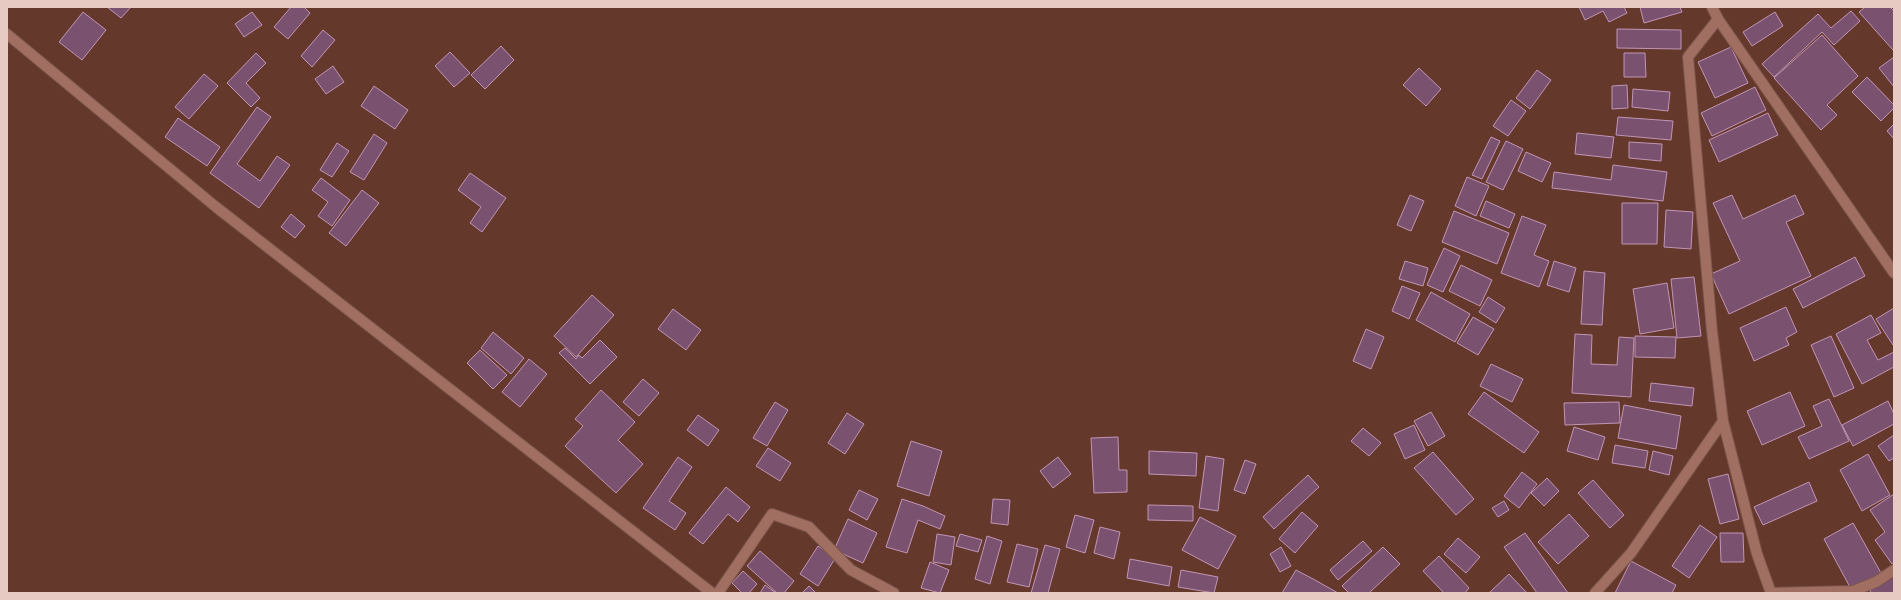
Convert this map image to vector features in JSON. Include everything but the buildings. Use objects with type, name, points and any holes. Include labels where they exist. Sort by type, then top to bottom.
[{"type":"street","points":[[1712,7],[1718,19],[1894,273]]},
{"type":"street","points":[[1718,19],[1688,58],[1712,331],[1723,421],[1757,554],[1771,593],[1852,591],[1876,582],[1894,570]]},
{"type":"street","points":[[7,34],[216,207],[712,593]]},
{"type":"street","points":[[1595,593],[1631,553],[1723,421]]},
{"type":"street","points":[[718,593],[772,514],[809,527],[851,570],[894,593]]}]
